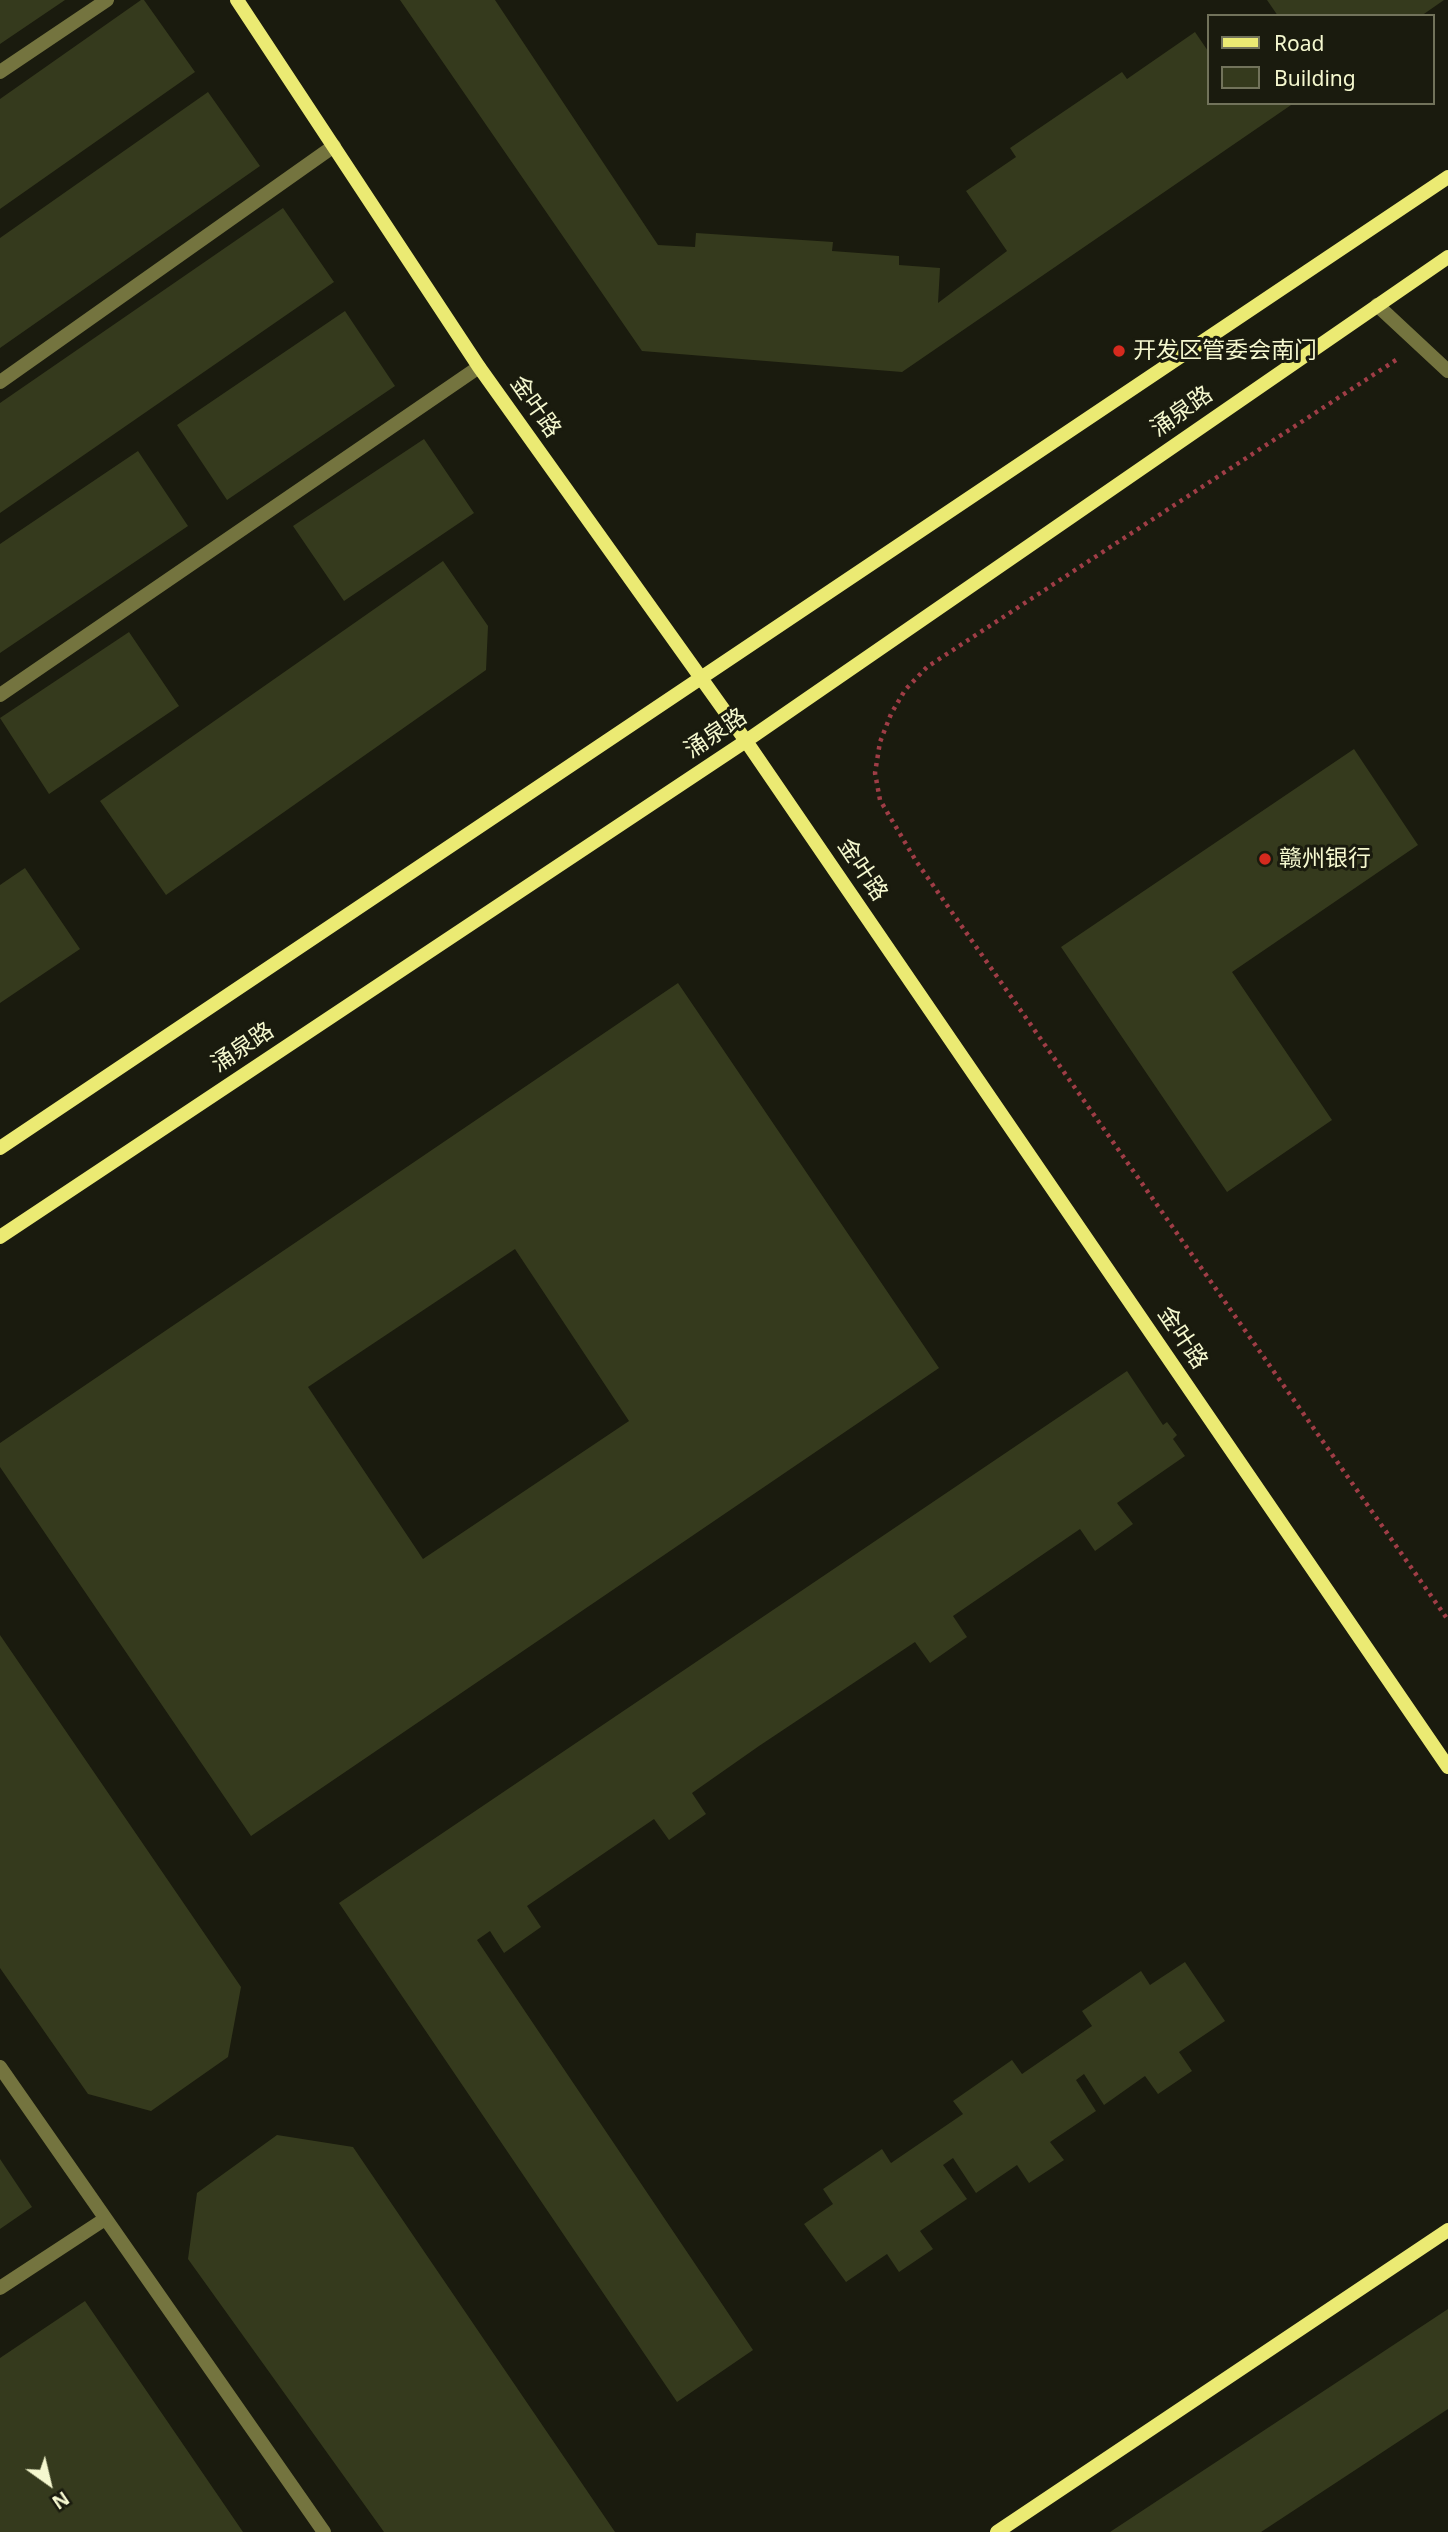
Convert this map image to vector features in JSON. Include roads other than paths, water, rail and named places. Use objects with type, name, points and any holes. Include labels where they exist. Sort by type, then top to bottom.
[{"type":"main road","name":"金叶路","points":[[237,0],[479,367],[746,741],[1448,1767]]},
{"type":"main road","name":"涌泉路","points":[[0,1148],[1448,177]]},
{"type":"main road","name":"涌泉路","points":[[0,1237],[746,741],[1448,257]]},
{"type":"main road","points":[[997,2532],[1448,2230]]},
{"type":"street","points":[[0,72],[107,0]]},
{"type":"street","points":[[0,382],[334,146]]},
{"type":"street","points":[[1377,305],[1448,371]]},
{"type":"street","points":[[0,695],[479,367]]},
{"type":"street","points":[[0,2067],[324,2532]]},
{"type":"street","points":[[0,2288],[105,2219]]},
{"type":"place","name":"开发区管委会南门","points":[[1119,351]]},
{"type":"place","name":"赣州银行","points":[[1265,859]]}]
